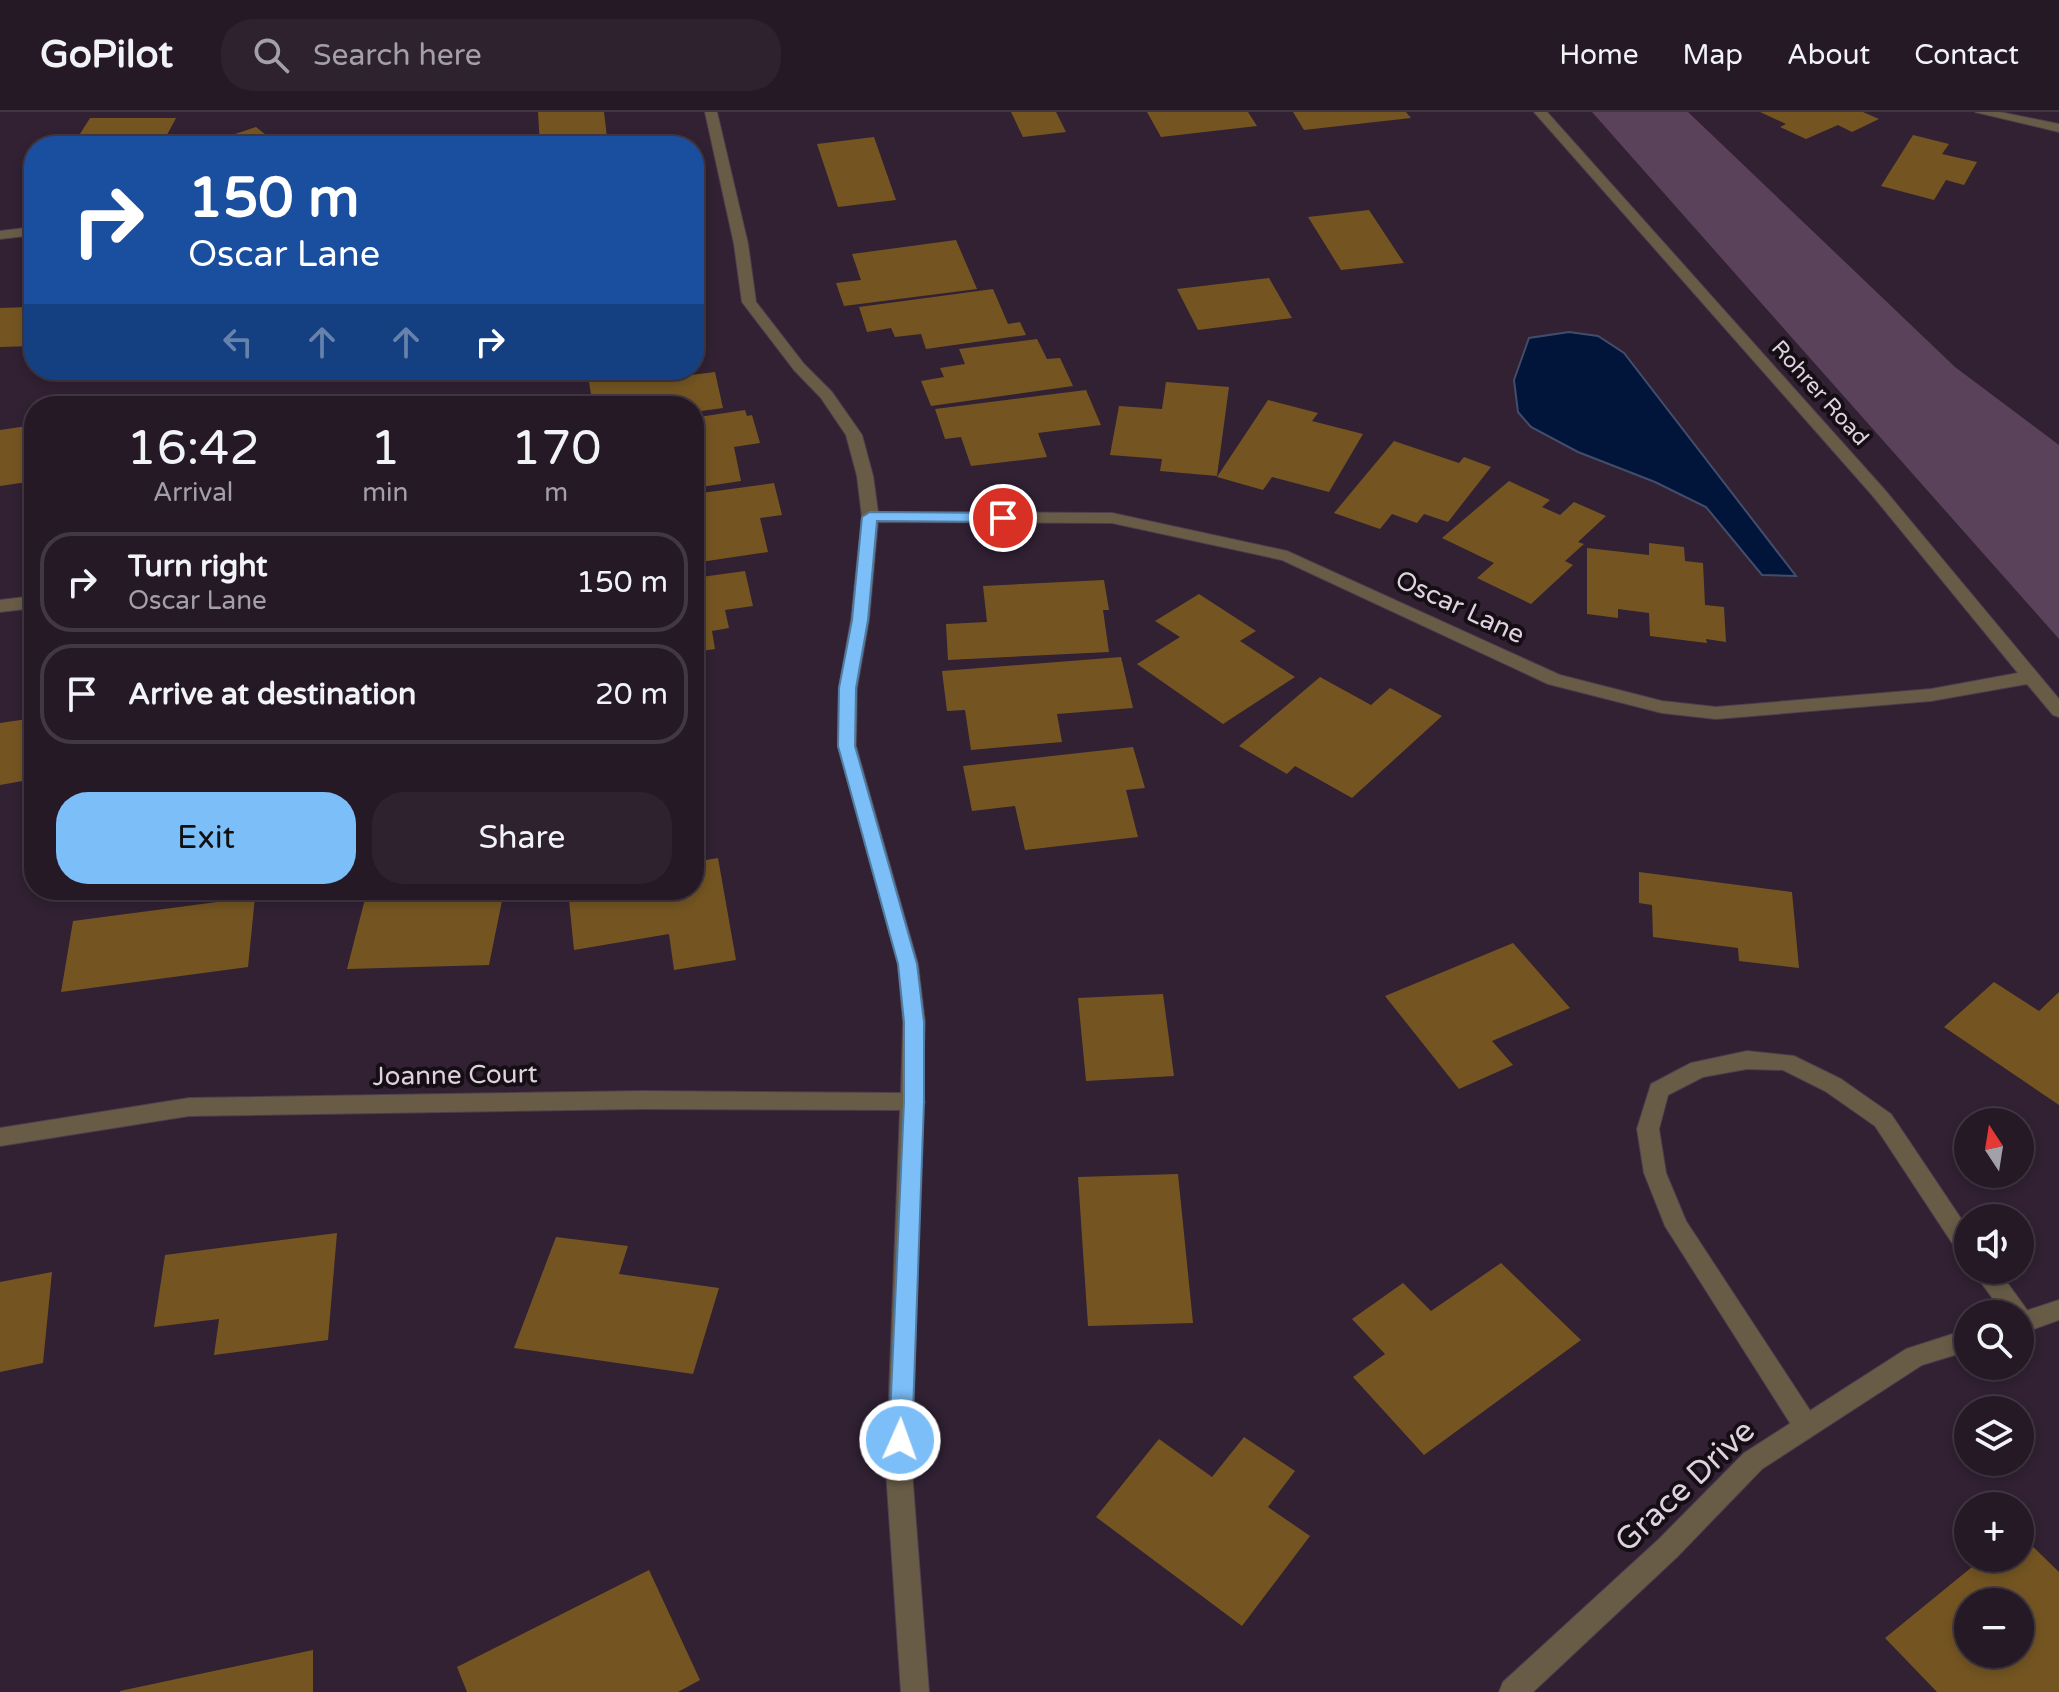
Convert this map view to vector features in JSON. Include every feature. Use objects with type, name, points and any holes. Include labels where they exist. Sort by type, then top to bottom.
[{"type":"street","points":[[711,112],[741,244],[749,302],[799,367],[827,395],[854,435],[865,476],[870,517],[860,620],[848,688],[847,746],[908,964],[914,1022],[914,1102],[899,1471],[915,1692]]},
{"type":"street","name":"Rohrer Road","points":[[1540,112],[1878,492],[2059,711]]},
{"type":"street","points":[[1981,112],[2059,128]]},
{"type":"street","points":[[0,235],[24,232]]},
{"type":"street","name":"Oscar Lane","points":[[870,517],[1112,518],[1287,556],[1554,680],[1662,707],[1716,713],[1931,695],[2031,677]]},
{"type":"street","points":[[0,606],[24,603]]},
{"type":"street","points":[[1806,1426],[1676,1226],[1655,1173],[1648,1129],[1659,1090],[1699,1069],[1747,1060],[1786,1062],[1833,1085],[1883,1120],[1954,1227]]},
{"type":"street","name":"Joanne Court","points":[[0,1137],[189,1107],[657,1100],[914,1102]]},
{"type":"street","points":[[2034,1316],[2059,1310]]},
{"type":"street","name":"Grace Drive","points":[[1513,1692],[1668,1548],[1753,1461],[1915,1357],[1954,1344]]},
{"type":"shaded area","points":[[1592,112],[1688,112],[1955,367],[2059,445],[2059,639]]},
{"type":"water","points":[[1569,332],[1598,336],[1624,353],[1796,576],[1762,575],[1706,507],[1655,482],[1578,452],[1531,427],[1518,412],[1514,380],[1529,338]]},
{"type":"building","points":[[538,112],[604,112],[607,136],[539,136]]},
{"type":"building","points":[[1011,112],[1056,112],[1066,132],[1023,137]]},
{"type":"building","points":[[1147,112],[1248,112],[1257,126],[1161,137]]},
{"type":"building","points":[[1293,112],[1406,112],[1411,118],[1304,130]]},
{"type":"building","points":[[1760,112],[1863,112],[1879,119],[1852,132],[1838,125],[1806,139],[1780,127],[1786,124]]},
{"type":"building","points":[[90,118],[176,118],[166,136],[79,136]]},
{"type":"building","points":[[256,127],[267,136],[229,136]]},
{"type":"building","points":[[1913,135],[1949,144],[1942,154],[1977,162],[1964,185],[1946,180],[1934,200],[1881,186]]},
{"type":"building","points":[[874,137],[896,200],[838,207],[817,144]]},
{"type":"building","points":[[1369,210],[1404,263],[1341,270],[1308,217]]},
{"type":"building","points":[[956,240],[977,289],[844,306],[836,283],[861,280],[852,254]]},
{"type":"building","points":[[1269,278],[1292,318],[1198,330],[1177,289]]},
{"type":"building","points":[[993,289],[1008,324],[1020,322],[1026,335],[926,349],[921,334],[895,337],[891,328],[867,332],[859,307]]},
{"type":"building","points":[[24,307],[24,346],[0,347],[0,308]]},
{"type":"building","points":[[1037,339],[1047,359],[1060,358],[1073,386],[931,406],[921,381],[944,377],[940,368],[965,364],[959,349]]},
{"type":"building","points":[[715,372],[723,408],[704,411],[704,396],[578,396],[591,394],[589,380],[704,380],[704,373]]},
{"type":"building","points":[[1166,382],[1229,387],[1217,476],[1160,471],[1162,459],[1110,455],[1119,406],[1162,409]]},
{"type":"building","points":[[1086,390],[1101,425],[1038,433],[1047,457],[971,466],[961,437],[945,439],[935,409]]},
{"type":"building","points":[[1268,400],[1318,413],[1312,421],[1363,434],[1329,492],[1272,477],[1263,490],[1217,477]]},
{"type":"building","points":[[745,410],[747,416],[752,415],[760,443],[734,447],[741,481],[704,487],[704,416]]},
{"type":"building","points":[[24,426],[24,482],[0,486],[0,430]]},
{"type":"building","points":[[1394,441],[1459,463],[1464,457],[1491,467],[1448,522],[1424,514],[1417,523],[1392,514],[1380,529],[1334,513]]},
{"type":"building","points":[[1509,481],[1550,500],[1542,507],[1560,515],[1574,502],[1606,516],[1578,542],[1584,544],[1565,561],[1573,565],[1531,604],[1477,578],[1494,563],[1442,538]]},
{"type":"building","points":[[774,483],[782,515],[760,518],[768,552],[704,562],[704,493]]},
{"type":"building","points":[[1649,543],[1684,547],[1685,561],[1703,563],[1705,605],[1724,607],[1726,642],[1706,639],[1707,643],[1650,636],[1649,613],[1618,609],[1618,618],[1587,614],[1587,548],[1649,555]]},
{"type":"building","points":[[745,571],[753,606],[725,610],[729,628],[712,631],[715,649],[704,651],[704,577]]},
{"type":"building","points":[[1104,580],[1109,610],[1103,610],[1109,652],[948,660],[946,624],[987,622],[983,586]]},
{"type":"building","points":[[1199,594],[1256,631],[1240,641],[1295,677],[1223,724],[1137,664],[1180,637],[1155,621]]},
{"type":"building","points":[[1121,657],[1133,708],[1057,714],[1062,742],[971,750],[965,710],[947,711],[942,671]]},
{"type":"building","points":[[1320,677],[1371,705],[1390,688],[1442,716],[1352,798],[1295,766],[1287,774],[1239,746]]},
{"type":"building","points":[[24,719],[24,781],[0,785],[0,723]]},
{"type":"building","points":[[1133,747],[1145,788],[1126,790],[1138,837],[1025,850],[1015,806],[972,811],[963,766]]},
{"type":"building","points":[[718,858],[736,960],[674,970],[669,934],[574,950],[569,900],[704,900],[704,860]]},
{"type":"building","points":[[1639,872],[1792,892],[1799,968],[1739,961],[1738,948],[1653,937],[1652,905],[1639,903]]},
{"type":"building","points":[[232,900],[255,900],[248,967],[61,992],[73,921]]},
{"type":"building","points":[[365,900],[502,900],[489,965],[347,969]]},
{"type":"building","points":[[1513,943],[1570,1008],[1492,1041],[1513,1065],[1459,1089],[1385,996]]},
{"type":"building","points":[[1994,982],[2039,1011],[2059,992],[2059,1105],[1944,1027]]},
{"type":"building","points":[[1163,994],[1174,1076],[1086,1081],[1078,998]]},
{"type":"building","points":[[1178,1174],[1193,1323],[1088,1326],[1078,1177]]},
{"type":"building","points":[[337,1233],[328,1340],[214,1355],[219,1319],[154,1327],[165,1255]]},
{"type":"building","points":[[556,1237],[628,1246],[619,1274],[719,1288],[693,1374],[514,1348]]},
{"type":"building","points":[[1501,1263],[1581,1340],[1424,1455],[1353,1377],[1385,1354],[1352,1319],[1403,1283],[1431,1311]]},
{"type":"building","points":[[52,1272],[43,1363],[0,1372],[0,1282]]},
{"type":"building","points":[[1244,1437],[1295,1471],[1268,1507],[1310,1536],[1242,1626],[1096,1517],[1159,1439],[1212,1477]]},
{"type":"building","points":[[2034,1548],[2059,1572],[2059,1692],[1937,1692],[1885,1638],[1966,1572],[2034,1572]]},
{"type":"building","points":[[649,1570],[700,1680],[678,1692],[467,1692],[457,1667]]},
{"type":"building","points":[[313,1650],[313,1692],[120,1692],[120,1691]]},
{"type":"route","points":[[900,1440],[914,1102],[914,1022],[908,964],[847,746],[848,688],[860,620],[870,517],[1003,518]]}]
